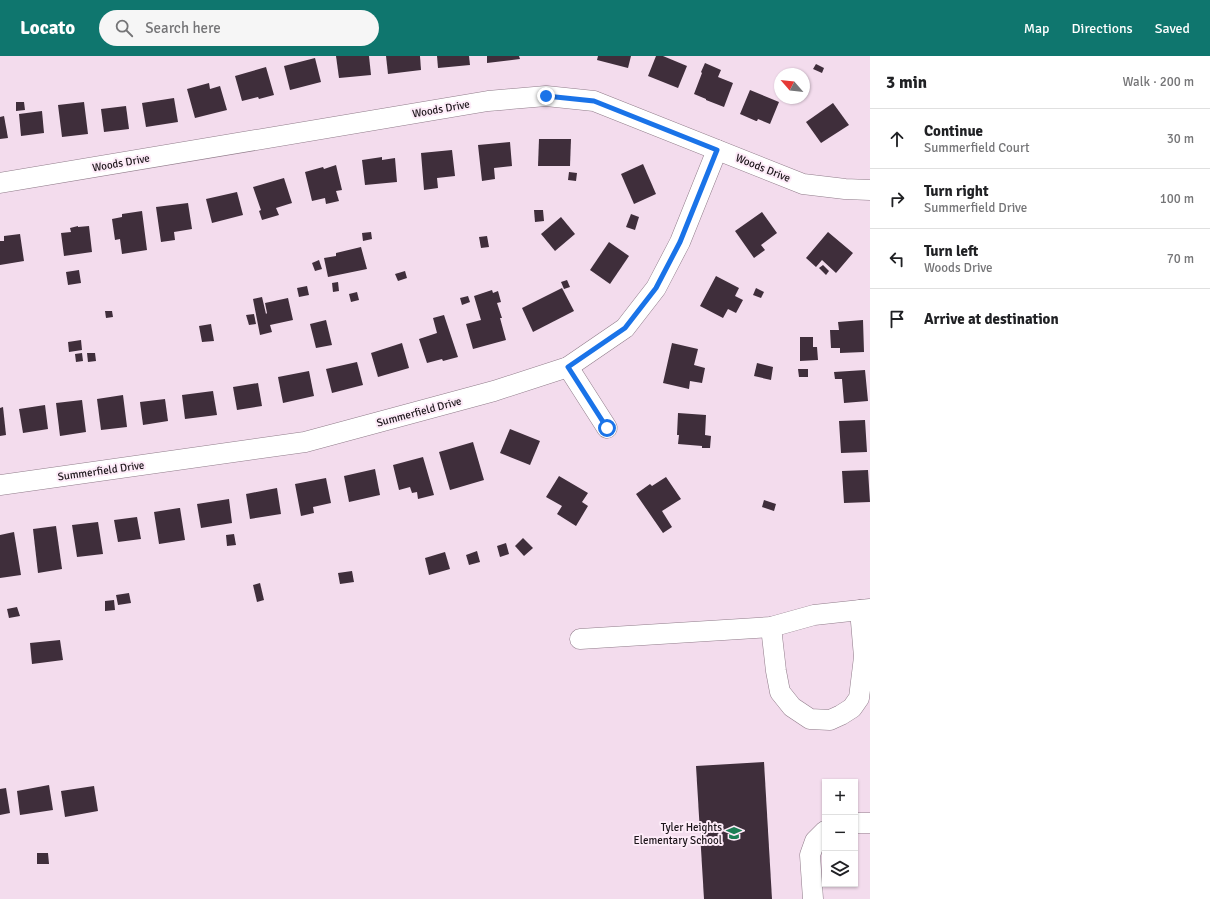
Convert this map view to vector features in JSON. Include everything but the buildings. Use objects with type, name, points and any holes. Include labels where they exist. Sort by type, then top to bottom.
[{"type":"street","name":"Woods Drive","points":[[0,183],[488,101],[546,96],[594,101],[802,184],[845,190],[870,190]]},
{"type":"street","name":"Summerfield Drive","points":[[0,485],[306,442],[494,391],[568,367],[625,328],[656,288],[680,242],[717,150]]},
{"type":"street","points":[[568,367],[607,428]]},
{"type":"street","points":[[580,639],[771,627],[814,615],[865,609],[864,657],[859,698],[852,708],[842,715],[830,720],[810,719],[792,707],[780,692],[771,627]]},
{"type":"street","points":[[858,823],[870,823]]},
{"type":"street","points":[[813,899],[810,855],[815,841],[822,834]]},
{"type":"place","name":"Tyler Heights Elementary School","points":[[734,833]]},
{"type":"route","points":[[546,96],[594,101],[717,150],[680,242],[656,288],[625,328],[568,367],[607,428]]}]
